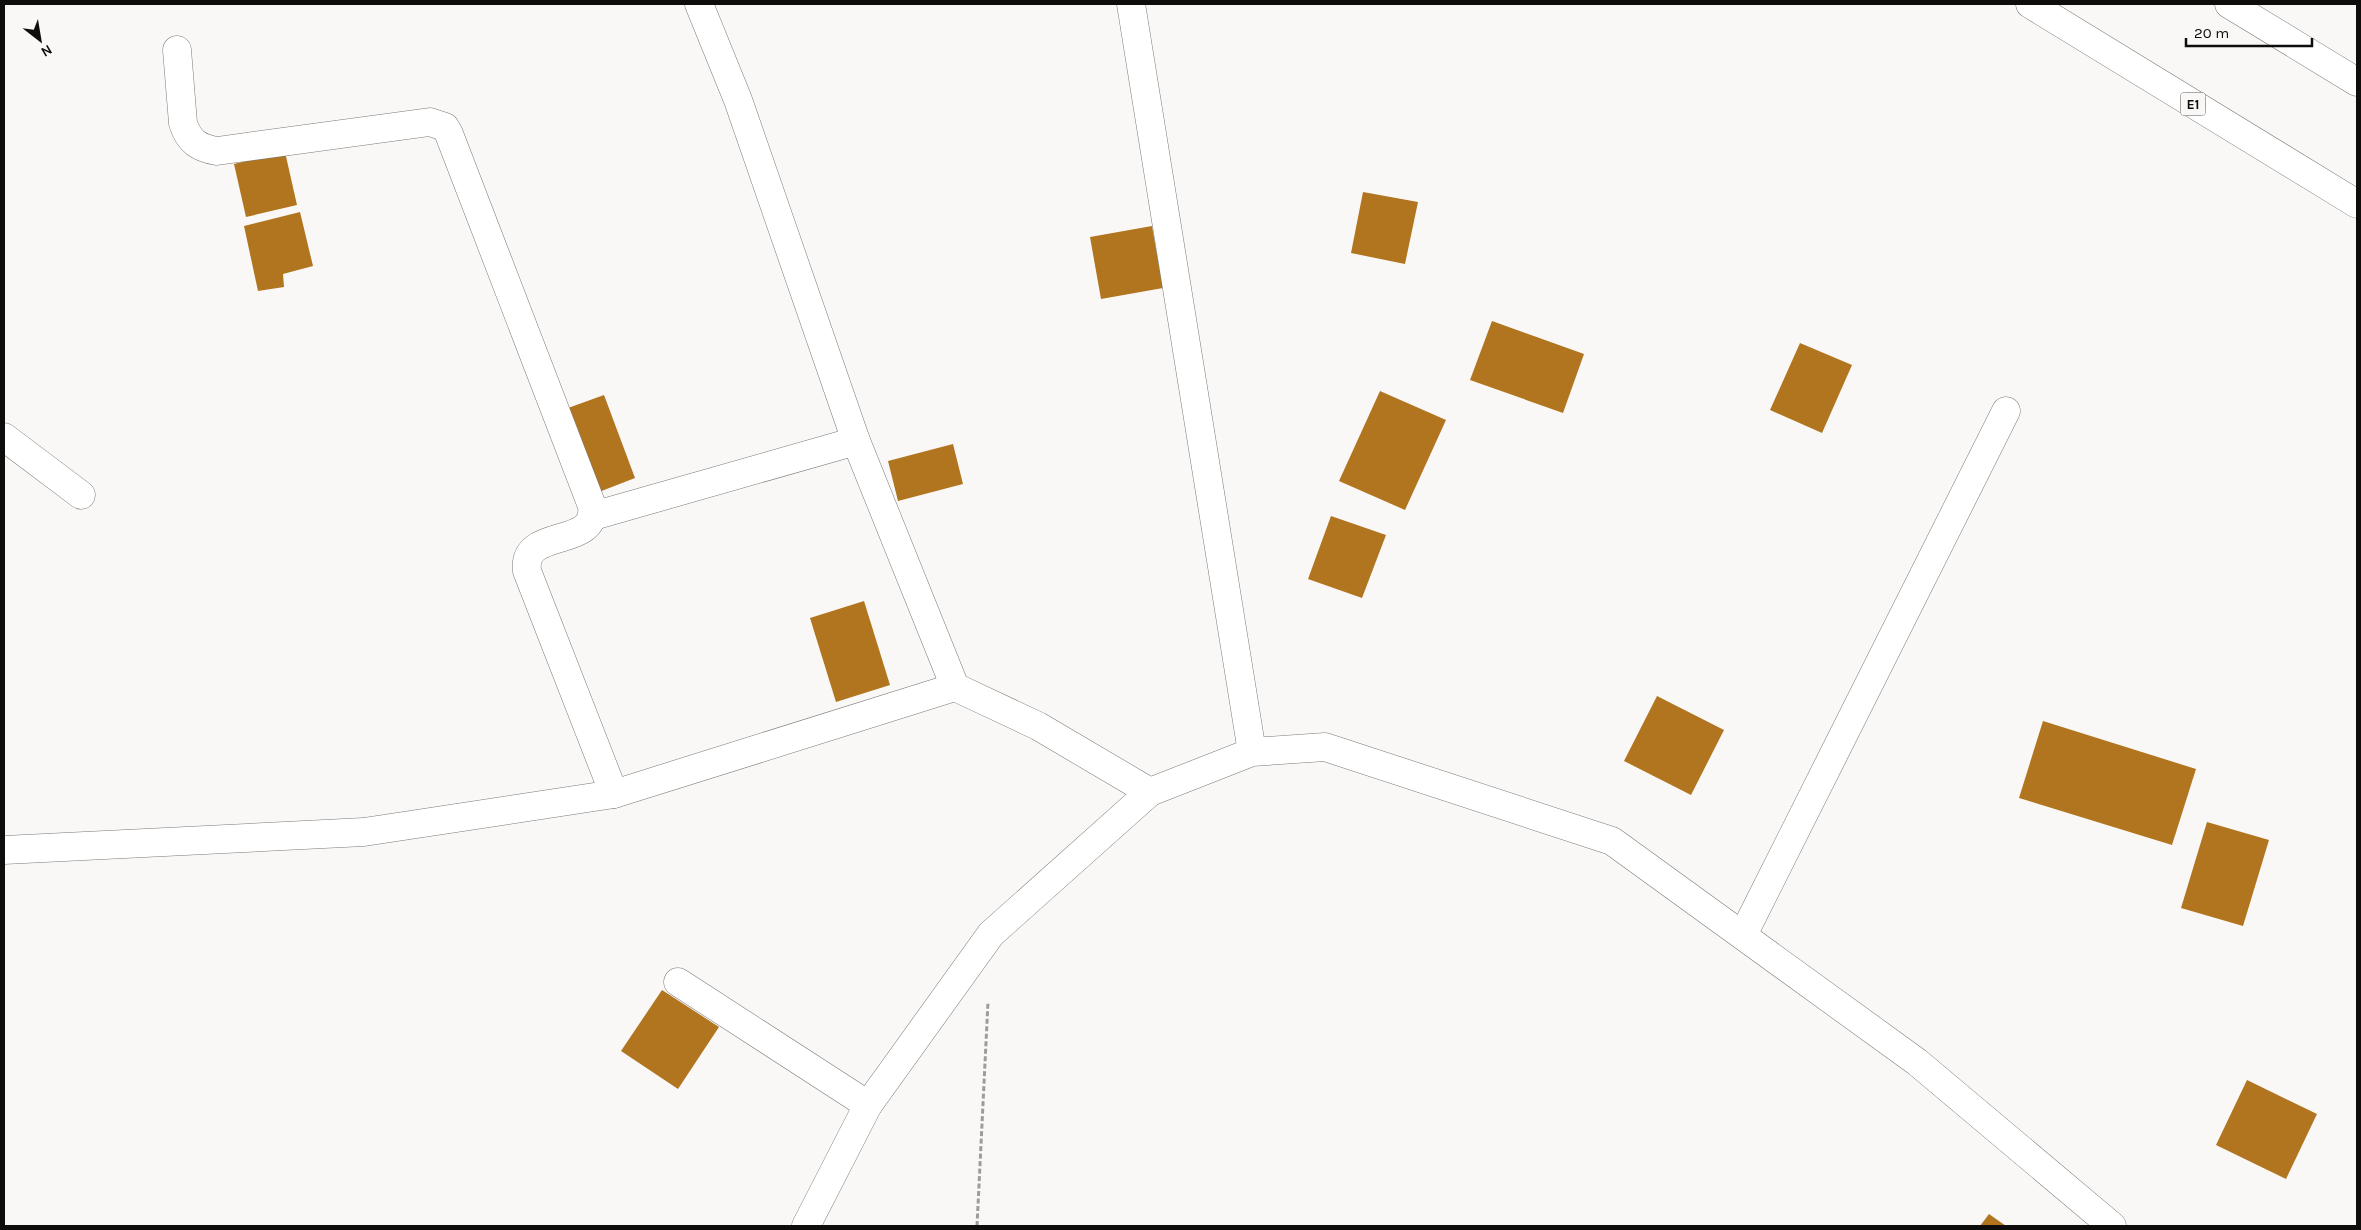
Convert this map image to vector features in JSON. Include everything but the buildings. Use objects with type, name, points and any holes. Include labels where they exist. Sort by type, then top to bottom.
[{"type":"main road","points":[[700,4],[738,100],[856,441],[955,687]]},
{"type":"main road","points":[[1132,4],[1252,752]]},
{"type":"main road","name":"E1","points":[[2030,4],[2357,204]]},
{"type":"main road","points":[[2229,4],[2357,82]]},
{"type":"main road","points":[[177,50],[183,124],[186,135],[194,144],[205,149],[218,151],[430,122],[445,127],[589,496],[593,516],[589,525],[581,530],[538,546],[530,552],[525,561],[526,571],[614,794]]},
{"type":"main road","points":[[1743,935],[2006,411]]},
{"type":"main road","points":[[4,437],[81,495]]},
{"type":"main road","points":[[593,516],[856,441]]},
{"type":"main road","points":[[4,850],[364,832],[614,794],[955,687],[1038,726],[1150,792]]},
{"type":"main road","points":[[806,1226],[868,1105],[991,934],[1150,792],[1252,752],[1325,747],[1612,841],[1917,1062],[2112,1226]]},
{"type":"main road","points":[[678,982],[868,1105]]},
{"type":"path","points":[[978,1226],[988,992]]}]
